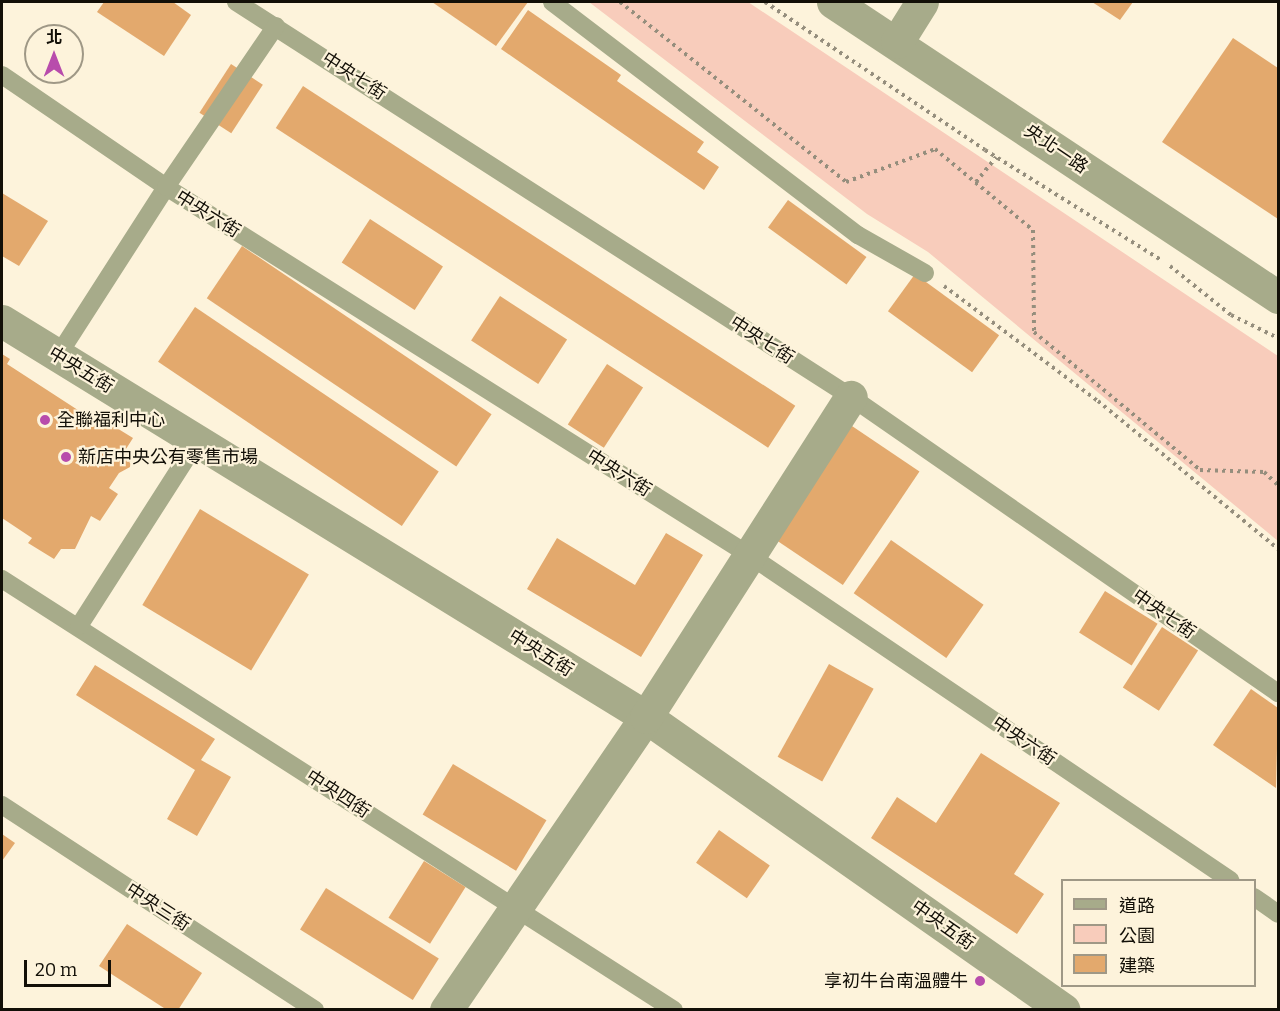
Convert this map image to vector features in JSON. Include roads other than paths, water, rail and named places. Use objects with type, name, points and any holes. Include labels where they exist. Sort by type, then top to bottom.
[{"type":"street","name":"央北一路","points":[[833,2],[897,42],[1278,297]]},
{"type":"street","points":[[897,42],[922,2]]},
{"type":"street","name":"中央五街","points":[[2,321],[57,357],[198,440],[646,717],[1064,1010]]},
{"type":"street","points":[[446,1010],[513,908],[646,717],[851,397]]},
{"type":"lane","name":"中央七街","points":[[236,2],[851,397],[1278,693]]},
{"type":"lane","points":[[552,2],[858,235],[925,273]]},
{"type":"lane","points":[[57,357],[166,187],[276,26]]},
{"type":"lane","name":"中央六街","points":[[2,75],[166,187],[750,555],[1229,879]]},
{"type":"lane","points":[[79,626],[198,440]]},
{"type":"lane","name":"中央四街","points":[[2,579],[79,626],[674,1010]]},
{"type":"lane","name":"中央三街","points":[[2,805],[315,1010]]},
{"type":"lane","points":[[1256,898],[1278,914]]},
{"type":"place","name":"全聯福利中心","points":[[45,420]]},
{"type":"place","name":"新店中央公有零售市場","points":[[66,457]]},
{"type":"place","name":"享初牛台南溫體牛","points":[[980,981]]}]
